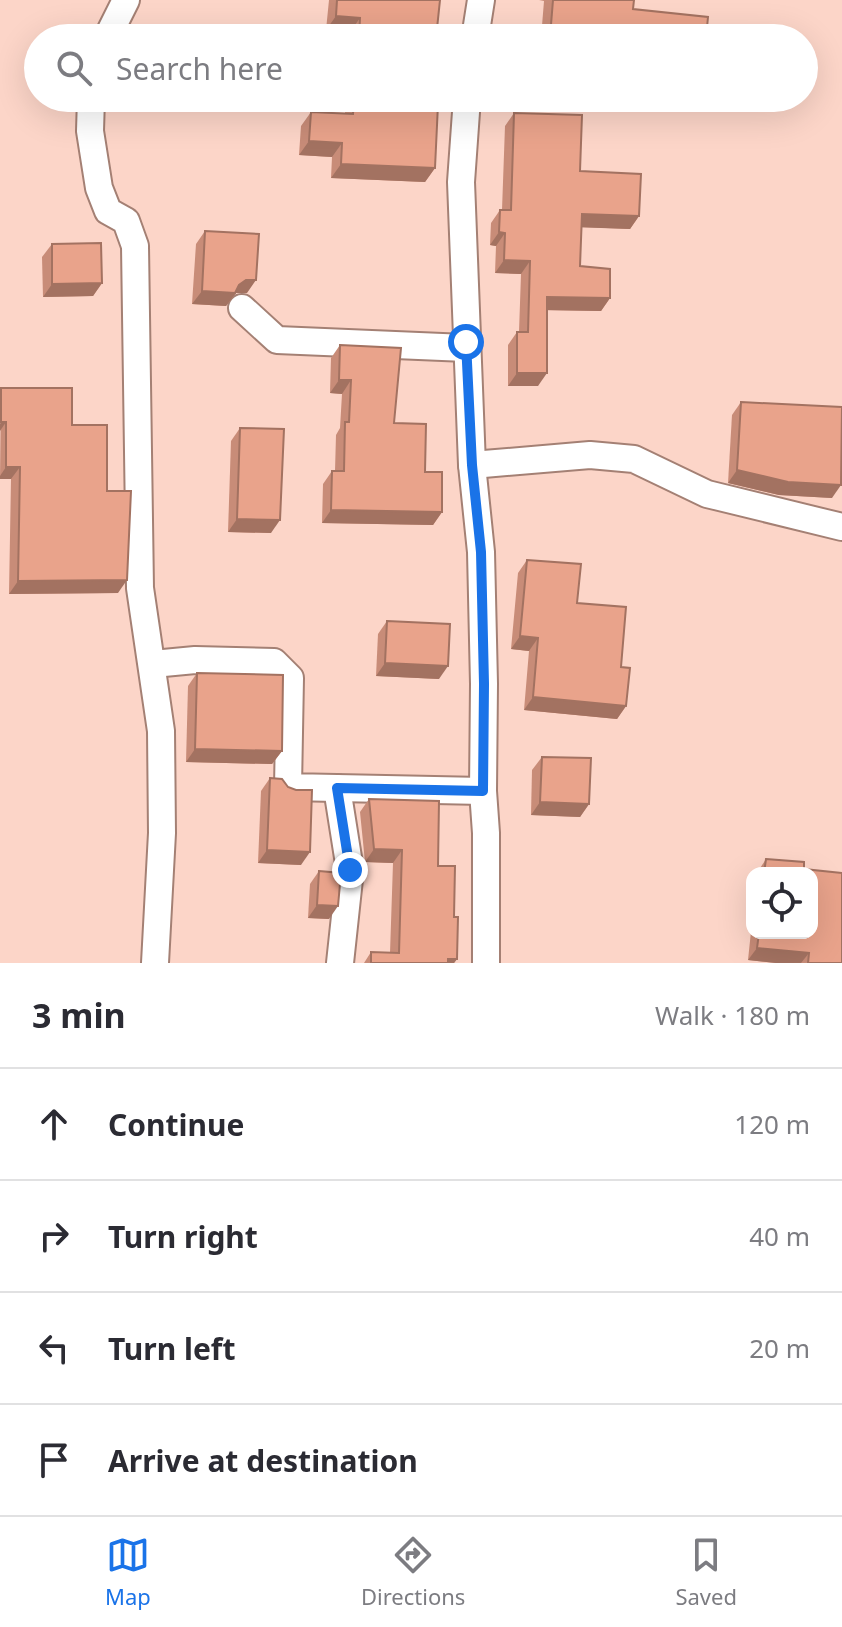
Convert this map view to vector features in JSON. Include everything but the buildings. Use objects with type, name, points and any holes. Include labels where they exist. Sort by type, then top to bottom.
[{"type":"street","points":[[114,24],[126,0]]},
{"type":"street","points":[[477,24],[481,0]]},
{"type":"street","points":[[91,112],[90,131],[99,188],[108,211],[126,221],[135,246],[140,588],[161,731],[162,833],[155,963]]},
{"type":"street","points":[[466,112],[461,182],[472,465],[481,552],[486,963]]},
{"type":"street","points":[[242,308],[277,340],[466,348]]},
{"type":"street","points":[[472,465],[590,455],[634,459],[707,494],[842,527]]},
{"type":"street","points":[[153,664],[195,660],[274,662],[281,666],[290,678],[288,787],[483,791]]},
{"type":"street","points":[[337,788],[350,870],[340,963]]},
{"type":"route","points":[[350,870],[337,788],[483,791],[481,552],[472,465],[466,342]]}]
